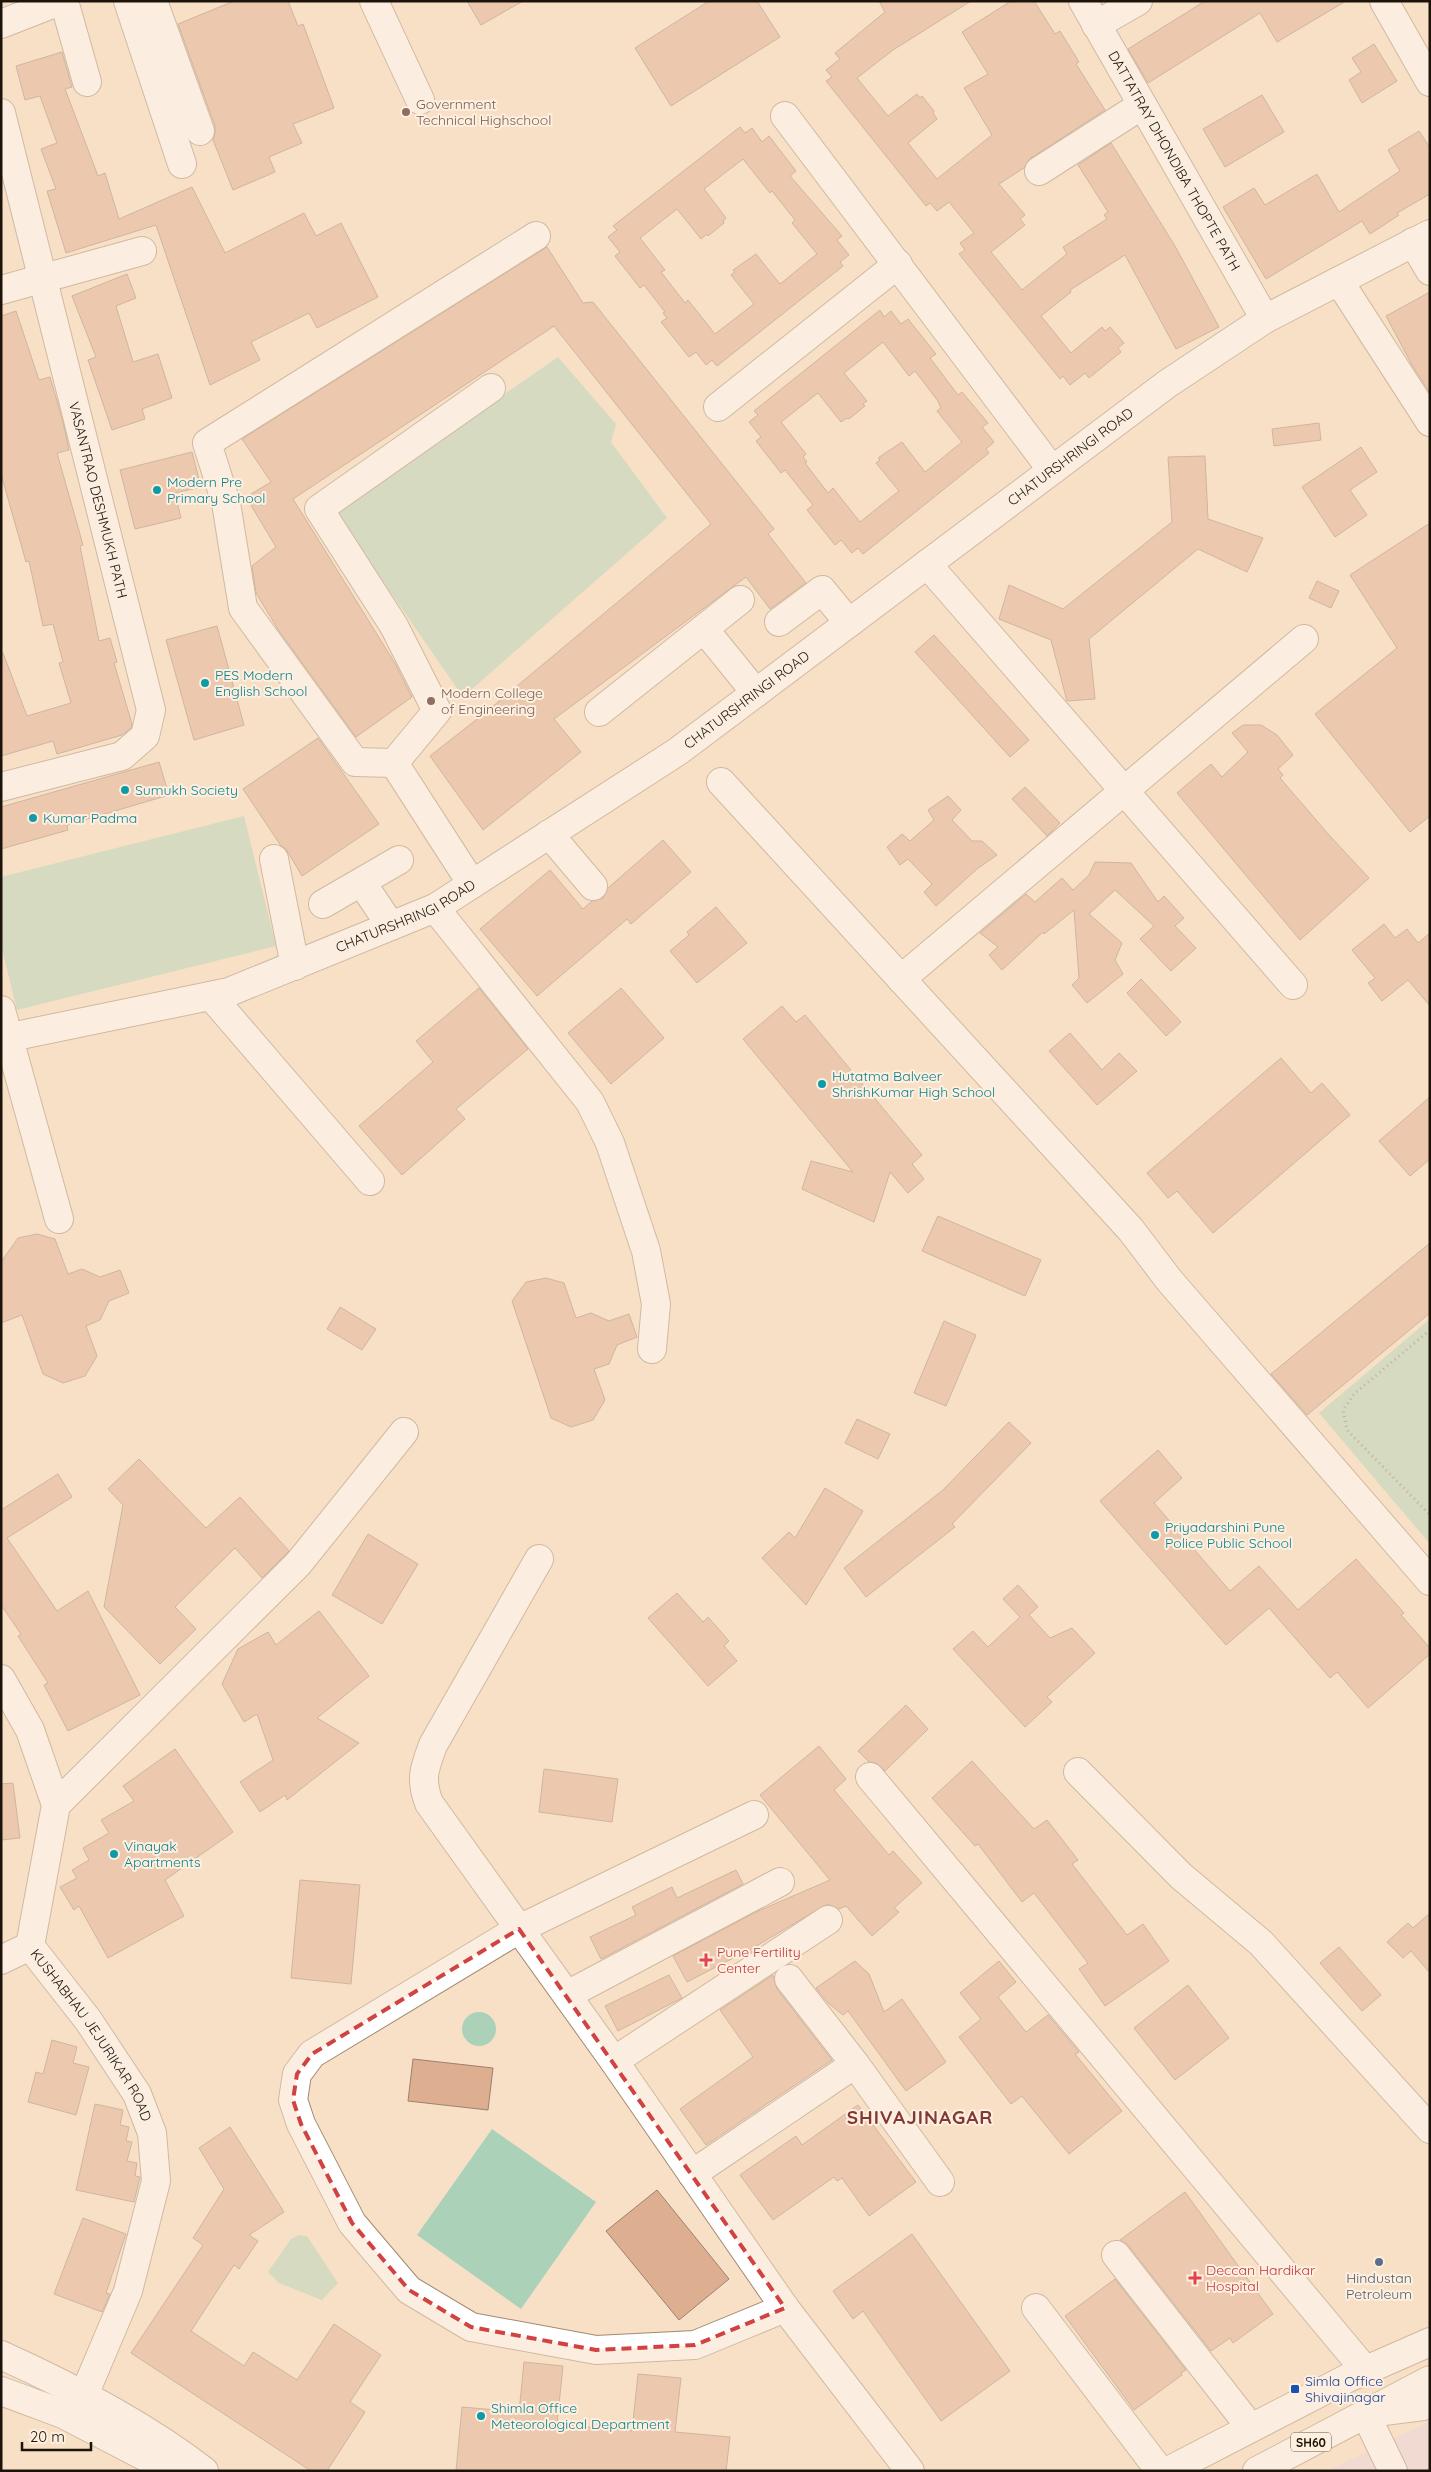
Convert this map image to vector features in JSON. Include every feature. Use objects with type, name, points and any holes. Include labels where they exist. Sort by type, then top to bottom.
[{"type":"main road","points":[[16,14],[60,1]]},
{"type":"main road","points":[[64,1],[87,82]]},
{"type":"main road","points":[[128,1],[182,164]]},
{"type":"main road","points":[[152,1],[200,132]]},
{"type":"main road","points":[[374,1],[420,100]]},
{"type":"main road","name":"DATTATRAY DHONDIBA THOPTE PATH","points":[[1083,1],[1265,319]]},
{"type":"main road","points":[[1096,25],[1138,1]]},
{"type":"main road","points":[[1384,1],[1430,82]]},
{"type":"main road","points":[[1039,171],[1142,104]]},
{"type":"main road","name":"VASANTRAO DESHMUKH PATH","points":[[1,113],[151,710],[145,736],[122,756],[1,787]]},
{"type":"main road","points":[[785,116],[1052,470]]},
{"type":"main road","points":[[394,763],[355,762],[243,608],[226,503],[207,443],[536,236]]},
{"type":"main road","points":[[1422,238],[1430,271]]},
{"type":"main road","name":"CHATURSHRINGI ROAD","points":[[5,1038],[230,992],[436,908],[677,752],[1167,384],[1265,319],[1422,238]]},
{"type":"main road","points":[[1,290],[142,251]]},
{"type":"main road","points":[[718,407],[898,264]]},
{"type":"main road","points":[[1339,281],[1430,422]]},
{"type":"main road","points":[[394,763],[437,711],[394,626],[320,509],[491,388]]},
{"type":"main road","points":[[927,564],[1293,984]]},
{"type":"main road","points":[[779,622],[822,590],[848,623]]},
{"type":"main road","points":[[599,712],[740,600]]},
{"type":"main road","points":[[704,629],[756,693]]},
{"type":"main road","points":[[901,979],[1125,792],[1304,639]]},
{"type":"main road","points":[[394,763],[472,884]]},
{"type":"main road","points":[[721,782],[1130,1230],[1169,1280],[1430,1581]]},
{"type":"main road","points":[[550,834],[593,886]]},
{"type":"main road","points":[[274,859],[295,966]]},
{"type":"main road","points":[[323,904],[399,860]]},
{"type":"main road","points":[[362,883],[391,926]]},
{"type":"main road","points":[[436,908],[590,1102],[610,1143],[646,1251],[656,1304],[652,1349]]},
{"type":"main road","points":[[211,996],[370,1181]]},
{"type":"main road","points":[[1,1010],[5,1038],[59,1220]]},
{"type":"main road","points":[[56,1805],[298,1564],[404,1432]]},
{"type":"main road","points":[[539,1559],[433,1746],[424,1768],[423,1787],[429,1803],[614,2061],[785,2308],[910,2471]]},
{"type":"main road","name":"KUSHABHAU JEJURIKAR ROAD","points":[[1,1679],[30,1730],[56,1805],[30,1946],[88,2020],[121,2069],[137,2094],[152,2134],[156,2181],[128,2291],[84,2395]]},
{"type":"main road","points":[[1078,1772],[1181,1876],[1261,1943],[1430,2129]]},
{"type":"main road","points":[[870,1777],[1366,2371]]},
{"type":"main road","points":[[754,1815],[519,1929],[312,2054],[297,2074],[293,2100],[301,2124],[352,2223],[409,2290],[471,2327],[596,2350],[685,2345],[695,2344],[785,2308]]},
{"type":"main road","points":[[567,1995],[780,1882]]},
{"type":"main road","points":[[614,2061],[828,1920]]},
{"type":"main road","points":[[1,1960],[30,1946]]},
{"type":"main road","points":[[790,1979],[855,2064],[940,2182]]},
{"type":"main road","points":[[692,2174],[855,2064]]},
{"type":"main road","points":[[1116,2255],[1251,2428]]},
{"type":"main road","points":[[1036,2308],[1160,2471]]},
{"type":"main road","points":[[1404,2355],[1430,2322]]},
{"type":"main road","points":[[1168,2471],[1348,2378],[1430,2342]]},
{"type":"main road","points":[[1,2355],[84,2395],[176,2450],[204,2471]]},
{"type":"main road","points":[[1393,2471],[1365,2413],[1430,2380]]},
{"type":"main road","points":[[1,2391],[63,2414],[163,2466],[182,2471]]},
{"type":"main road","name":"SH60","points":[[1258,2471],[1365,2413],[1427,2410]]},
{"type":"path","points":[[1430,1330],[1354,1394],[1343,1410],[1348,1430],[1430,1515]]},
{"type":"highlighted area","points":[[519,1929],[785,2308],[695,2345],[596,2350],[471,2327],[409,2290],[352,2223],[301,2124],[293,2100],[297,2074],[312,2054]]},
{"type":"shaded area","points":[[1430,2421],[1430,2471],[1327,2471]]},
{"type":"green space","points":[[558,357],[616,424],[611,442],[667,518],[463,697],[335,512]]},
{"type":"green space","points":[[244,816],[276,946],[17,1010],[1,945],[1,877]]},
{"type":"green space","points":[[1430,1319],[1430,1544],[1319,1413]]},
{"type":"green space","points":[[479,2012],[486,2013],[491,2017],[495,2022],[495,2036],[491,2041],[486,2045],[479,2046],[472,2045],[467,2041],[463,2036],[462,2029],[463,2022],[467,2017],[472,2013]]},
{"type":"green space","points":[[492,2129],[596,2202],[521,2309],[417,2235]]},
{"type":"green space","points":[[299,2235],[307,2236],[338,2283],[322,2300],[279,2283],[268,2272],[291,2239]]},
{"type":"building","points":[[234,1],[288,1],[298,26],[303,24],[334,108],[293,124],[302,143],[269,157],[275,172],[233,190],[213,140],[215,126],[178,24]]},
{"type":"building","points":[[467,1],[523,1],[481,25]]},
{"type":"building","points":[[709,1],[757,1],[780,37],[671,106],[635,48]]},
{"type":"building","points":[[879,1],[971,1],[893,50],[857,78],[888,116],[917,94],[920,98],[922,96],[934,111],[933,113],[937,119],[908,143],[937,179],[992,135],[964,88],[988,74],[962,32],[1011,1],[1034,1],[1055,34],[1060,31],[1079,62],[1076,64],[1105,110],[1031,158],[1024,168],[999,184],[1025,215],[1020,219],[1025,225],[991,252],[1022,290],[1067,254],[1063,247],[1107,219],[1104,215],[1108,212],[1078,165],[1111,143],[1175,246],[1219,327],[1176,349],[1125,255],[1070,290],[1071,292],[1041,316],[1071,353],[1102,327],[1105,331],[1110,327],[1124,343],[1118,348],[1121,352],[1089,378],[1085,373],[1070,385],[1063,376],[1060,379],[959,254],[965,250],[960,243],[974,233],[949,202],[937,211],[930,203],[926,206],[826,81],[832,77],[826,70],[840,59],[835,53],[885,12]]},
{"type":"building","points":[[1205,1],[1346,1],[1277,42],[1260,13],[1148,83],[1128,49]]},
{"type":"building","points":[[1374,44],[1397,81],[1362,103],[1349,80],[1361,72],[1352,58]]},
{"type":"building","points":[[62,52],[72,87],[65,89],[98,176],[105,173],[119,219],[192,187],[225,253],[304,213],[316,236],[341,223],[378,297],[317,328],[309,313],[251,342],[260,360],[210,385],[156,225],[66,253],[47,191],[56,189],[41,149],[57,143],[40,96],[25,100],[16,66]]},
{"type":"building","points":[[1262,95],[1284,132],[1225,167],[1203,129]]},
{"type":"building","points":[[740,127],[745,133],[752,128],[762,142],[769,136],[796,171],[790,176],[842,236],[837,240],[849,255],[840,262],[843,266],[717,366],[712,360],[706,365],[696,352],[689,357],[661,322],[667,318],[663,313],[665,312],[644,285],[640,288],[615,256],[620,252],[608,237],[617,230],[613,226]],"holes":[[[743,159],[770,193],[772,191],[795,220],[792,223],[817,254],[780,284],[756,254],[733,270],[735,272],[731,275],[754,304],[715,334],[688,300],[685,303],[661,272],[665,270],[640,238],[677,209],[701,239],[707,234],[708,236],[724,223],[723,221],[726,218],[704,189]]]},
{"type":"building","points":[[1419,131],[1430,148],[1430,194],[1397,213],[1399,215],[1370,234],[1362,221],[1266,279],[1223,207],[1254,188],[1265,205],[1317,174],[1339,212],[1400,171],[1388,150]]},
{"type":"building","points":[[547,247],[583,303],[593,302],[774,529],[768,534],[806,583],[770,609],[746,577],[554,719],[581,752],[483,830],[430,756],[486,712],[711,524],[554,326],[293,499],[396,665],[412,697],[356,737],[279,631],[256,593],[252,566],[276,547],[246,497],[271,482],[242,439]]},
{"type":"building","points":[[127,274],[136,298],[116,306],[133,362],[158,354],[172,398],[142,409],[145,419],[112,430],[88,360],[96,357],[72,296]]},
{"type":"building","points":[[1430,292],[1430,393],[1412,365],[1386,316]]},
{"type":"building","points":[[880,310],[884,317],[891,311],[901,324],[908,319],[936,354],[930,358],[958,395],[962,392],[988,423],[982,427],[994,442],[986,449],[989,453],[863,554],[858,548],[852,553],[841,540],[835,545],[807,510],[813,505],[785,470],[781,473],[756,441],[761,437],[749,422],[758,415],[754,411]],"holes":[[[883,342],[909,376],[915,371],[938,401],[941,408],[937,411],[962,442],[925,472],[902,442],[878,458],[880,460],[876,463],[899,491],[860,522],[833,488],[828,493],[805,463],[807,462],[803,457],[806,454],[781,422],[818,393],[841,422],[847,418],[849,419],[865,406],[863,404],[867,401],[844,373]]]},
{"type":"building","points":[[16,311],[39,380],[50,377],[63,422],[69,450],[57,453],[83,545],[80,546],[99,641],[110,638],[117,662],[114,663],[132,724],[131,728],[122,735],[57,754],[53,741],[1,756],[1,653],[3,653],[27,716],[71,703],[59,663],[63,662],[53,624],[43,626],[29,561],[26,562],[1,474],[1,316]]},
{"type":"building","points":[[1319,423],[1321,440],[1274,446],[1272,429]]},
{"type":"building","points":[[1361,447],[1377,472],[1350,490],[1367,515],[1335,537],[1302,487]]},
{"type":"building","name":"Modern Pre Primary School","points":[[192,452],[201,487],[175,493],[181,518],[135,529],[120,470]]},
{"type":"building","points":[[1205,456],[1208,519],[1263,538],[1247,572],[1198,549],[1089,639],[1095,699],[1067,701],[1051,640],[999,619],[1009,585],[1063,609],[1172,522],[1168,457]]},
{"type":"building","points":[[1430,523],[1430,816],[1410,832],[1315,714],[1397,648],[1350,575]]},
{"type":"building","points":[[1317,581],[1339,591],[1331,608],[1309,598]]},
{"type":"building","name":"PES Modern English School","points":[[217,626],[244,725],[194,740],[166,640]]},
{"type":"building","points":[[934,635],[1029,740],[1010,757],[915,652]]},
{"type":"building","points":[[1243,725],[1261,725],[1277,735],[1293,755],[1278,769],[1283,775],[1280,778],[1369,878],[1300,940],[1177,793],[1211,764],[1222,777],[1248,752],[1232,733]]},
{"type":"building","points":[[318,738],[379,824],[302,876],[286,849],[281,846],[243,789]]},
{"type":"building","points":[[159,762],[169,795],[67,825],[68,830],[1,849],[1,807]]},
{"type":"building","points":[[1025,787],[1060,823],[1047,836],[1012,799]]},
{"type":"building","points":[[948,796],[961,810],[952,820],[972,841],[982,841],[997,855],[977,869],[936,906],[924,892],[932,884],[908,859],[900,865],[887,847],[902,834],[910,841],[934,820],[928,810]]},
{"type":"building","points":[[663,840],[691,872],[631,924],[627,919],[537,996],[480,929],[550,870],[583,909],[592,901],[603,898],[608,888]]},
{"type":"building","points":[[1095,862],[1131,863],[1158,902],[1164,896],[1184,918],[1175,926],[1196,948],[1171,971],[1140,939],[1154,926],[1115,890],[1089,914],[1122,943],[1115,960],[1123,974],[1087,1003],[1072,985],[1079,978],[1074,910],[1044,934],[1043,932],[1002,970],[989,955],[998,947],[980,933],[1026,894],[1035,902],[1062,878],[1073,890],[1089,875]]},
{"type":"building","points":[[716,907],[747,943],[697,983],[670,951],[689,935],[687,932]]},
{"type":"building","points":[[1384,924],[1395,938],[1407,929],[1418,943],[1430,933],[1430,1006],[1408,980],[1382,1001],[1368,983],[1375,978],[1352,950]]},
{"type":"building","points":[[1141,979],[1181,1022],[1166,1036],[1127,993]]},
{"type":"building","points":[[479,988],[528,1049],[456,1109],[465,1119],[402,1175],[359,1126],[433,1062],[416,1041]]},
{"type":"building","points":[[621,988],[664,1038],[611,1084],[568,1033]]},
{"type":"building","name":"Hutatma Balveer ShrishKumar High School","points":[[782,1006],[796,1022],[805,1015],[922,1155],[912,1164],[924,1179],[908,1193],[890,1172],[874,1222],[802,1189],[811,1161],[853,1172],[743,1039]]},
{"type":"building","points":[[1070,1033],[1102,1070],[1119,1053],[1137,1071],[1097,1105],[1049,1051]]},
{"type":"building","points":[[1281,1058],[1311,1093],[1322,1083],[1350,1115],[1213,1233],[1177,1191],[1168,1198],[1147,1173]]},
{"type":"building","points":[[1430,1097],[1430,1159],[1410,1176],[1379,1141]]},
{"type":"building","points":[[938,1216],[1041,1260],[1025,1296],[922,1251]]},
{"type":"building","points":[[37,1234],[55,1239],[68,1274],[82,1269],[100,1277],[120,1270],[129,1293],[109,1301],[100,1320],[86,1326],[97,1356],[85,1376],[63,1383],[43,1374],[22,1315],[1,1323],[1,1262],[18,1238]]},
{"type":"building","points":[[1430,1243],[1430,1313],[1307,1415],[1271,1374]]},
{"type":"building","points":[[546,1278],[564,1283],[576,1318],[591,1313],[609,1321],[629,1314],[637,1337],[617,1345],[609,1364],[594,1369],[605,1400],[593,1420],[571,1427],[551,1418],[512,1301],[526,1282]]},
{"type":"building","points":[[340,1307],[376,1329],[362,1350],[327,1329]]},
{"type":"building","points":[[944,1321],[976,1335],[946,1406],[914,1393]]},
{"type":"building","points":[[857,1419],[890,1434],[878,1459],[845,1443]]},
{"type":"building","points":[[1009,1422],[1031,1443],[952,1524],[955,1527],[866,1597],[844,1568],[943,1490]]},
{"type":"building","points":[[1158,1450],[1182,1478],[1154,1503],[1230,1591],[1259,1566],[1298,1610],[1356,1559],[1404,1613],[1401,1615],[1430,1648],[1430,1654],[1368,1708],[1337,1672],[1330,1678],[1269,1608],[1226,1645],[1100,1501]]},
{"type":"building","points":[[139,1459],[206,1528],[240,1497],[289,1551],[262,1578],[235,1548],[175,1607],[196,1629],[160,1664],[104,1607],[123,1505],[108,1489]]},
{"type":"building","points":[[58,1474],[72,1497],[7,1538],[57,1611],[88,1591],[140,1695],[68,1731],[44,1685],[48,1683],[18,1636],[21,1634],[1,1605],[1,1510]]},
{"type":"building","points":[[825,1488],[863,1511],[806,1605],[762,1558],[789,1532],[795,1538]]},
{"type":"building","points":[[368,1534],[418,1564],[382,1624],[332,1595]]},
{"type":"building","points":[[1018,1585],[1038,1607],[1029,1615],[1050,1638],[1072,1628],[1095,1653],[1047,1697],[1052,1702],[1025,1727],[953,1649],[973,1631],[988,1647],[1020,1617],[1003,1599]]},
{"type":"building","points":[[677,1593],[703,1622],[708,1617],[729,1641],[724,1646],[737,1661],[708,1686],[648,1618]]},
{"type":"building","points":[[319,1611],[369,1676],[317,1718],[359,1743],[287,1800],[285,1795],[260,1812],[240,1782],[273,1760],[257,1714],[244,1722],[222,1684],[238,1649],[268,1632],[276,1645]]},
{"type":"building","points":[[906,1705],[928,1729],[885,1771],[876,1763],[869,1762],[858,1751]]},
{"type":"building","points":[[819,1746],[846,1779],[834,1790],[889,1855],[893,1851],[922,1883],[894,1908],[899,1912],[872,1936],[846,1906],[839,1909],[827,1904],[753,1948],[755,1950],[750,1953],[743,1953],[687,1982],[673,1956],[756,1912],[830,1880],[760,1795]]},
{"type":"building","points":[[175,1749],[233,1832],[165,1880],[184,1916],[108,1958],[79,1906],[74,1910],[60,1887],[77,1878],[72,1870],[89,1860],[83,1848],[109,1833],[101,1820],[134,1801],[123,1786]]},
{"type":"building","points":[[972,1761],[1034,1829],[1047,1820],[1078,1860],[1072,1864],[1127,1935],[1143,1924],[1169,1961],[1105,2006],[1079,1969],[1088,1963],[1034,1893],[1022,1902],[978,1844],[975,1846],[932,1798]]},
{"type":"building","points":[[544,1769],[618,1779],[612,1822],[539,1812]]},
{"type":"building","points":[[13,1783],[20,1838],[1,1840],[1,1784]]},
{"type":"building","points":[[736,1870],[743,1884],[601,1959],[590,1937],[636,1915],[632,1907],[672,1887],[677,1898]]},
{"type":"building","points":[[300,1880],[360,1885],[351,1984],[291,1978]]},
{"type":"building","points":[[1430,1913],[1430,1973],[1411,1951],[1403,1958],[1387,1942],[1408,1923],[1413,1928]]},
{"type":"building","points":[[1339,1947],[1381,1995],[1362,2011],[1320,1963]]},
{"type":"building","points":[[855,1961],[869,1974],[884,2012],[902,1999],[946,2062],[906,2091],[848,2011],[843,2015],[828,2003],[816,1988]]},
{"type":"building","points":[[999,1961],[1016,1982],[998,1997],[1026,2032],[1048,2015],[1079,2052],[1075,2054],[1122,2111],[1069,2154],[1022,2096],[1011,2104],[959,2037],[981,2019],[960,1993]]},
{"type":"building","points":[[669,1975],[682,1998],[618,2031],[605,2006]]},
{"type":"building","points":[[773,1975],[777,1989],[832,2060],[706,2145],[680,2109],[753,2057],[720,2010]]},
{"type":"building","points":[[1188,1985],[1229,2038],[1175,2080],[1134,2028]]},
{"type":"building","points":[[52,2040],[77,2047],[73,2063],[89,2067],[76,2115],[28,2102],[36,2072],[43,2074]]},
{"type":"building","points":[[413,2059],[493,2068],[488,2110],[408,2101]]},
{"type":"building","points":[[95,2104],[123,2110],[120,2125],[129,2127],[126,2141],[132,2142],[127,2161],[137,2163],[135,2176],[140,2177],[134,2202],[76,2190]]},
{"type":"building","points":[[858,2105],[916,2182],[869,2216],[842,2178],[837,2181],[834,2177],[773,2220],[740,2175],[796,2136],[802,2145]]},
{"type":"building","points":[[230,2127],[284,2212],[249,2235],[258,2241],[239,2269],[234,2265],[191,2331],[244,2366],[253,2352],[297,2380],[334,2324],[381,2355],[350,2402],[365,2412],[327,2471],[311,2471],[131,2353],[203,2245],[193,2238],[224,2189],[199,2148]]},
{"type":"building","points":[[657,2190],[729,2279],[679,2320],[606,2231]]},
{"type":"building","name":"Deccan Hardikar Hospital","points":[[1185,2192],[1273,2314],[1233,2343],[1230,2338],[1211,2351],[1128,2245],[1120,2240]]},
{"type":"building","points":[[83,2218],[126,2234],[106,2293],[110,2294],[102,2312],[54,2294]]},
{"type":"building","points":[[912,2234],[1010,2371],[941,2421],[863,2311],[853,2319],[833,2291]]},
{"type":"building","points":[[1115,2279],[1186,2370],[1181,2373],[1182,2375],[1134,2410],[1065,2316]]},
{"type":"building","name":"Shimla Office Meteorological Department","points":[[524,2362],[563,2366],[557,2424],[632,2431],[638,2374],[681,2378],[675,2432],[730,2437],[726,2471],[456,2471],[462,2407],[519,2412]]},
{"type":"place","name":"Government Technical Highschool","points":[[406,112]]},
{"type":"place","name":"Modern Pre Primary School","points":[[157,490]]},
{"type":"place","name":"PES Modern English School","points":[[205,683]]},
{"type":"place","name":"Modern College of Engineering","points":[[431,701]]},
{"type":"place","name":"Sumukh Society","points":[[125,790]]},
{"type":"place","name":"Kumar Padma","points":[[33,818]]},
{"type":"place","name":"Hutatma Balveer ShrishKumar High School","points":[[822,1084]]},
{"type":"place","name":"Priyadarshini Pune Police Public School","points":[[1155,1535]]},
{"type":"place","name":"Vinayak Apartments","points":[[114,1854]]},
{"type":"place","name":"Pune Fertility Center","points":[[706,1960]]},
{"type":"place","name":"Hindustan Petroleum","points":[[1379,2262]]},
{"type":"place","name":"Deccan Hardikar Hospital","points":[[1195,2278]]},
{"type":"place","name":"Simla Office Shivajinagar","points":[[1295,2389]]},
{"type":"place","name":"Shimla Office Meteorological Department","points":[[481,2416]]},
{"type":"district","name":"SHIVAJINAGAR","points":[[920,2117]]}]
